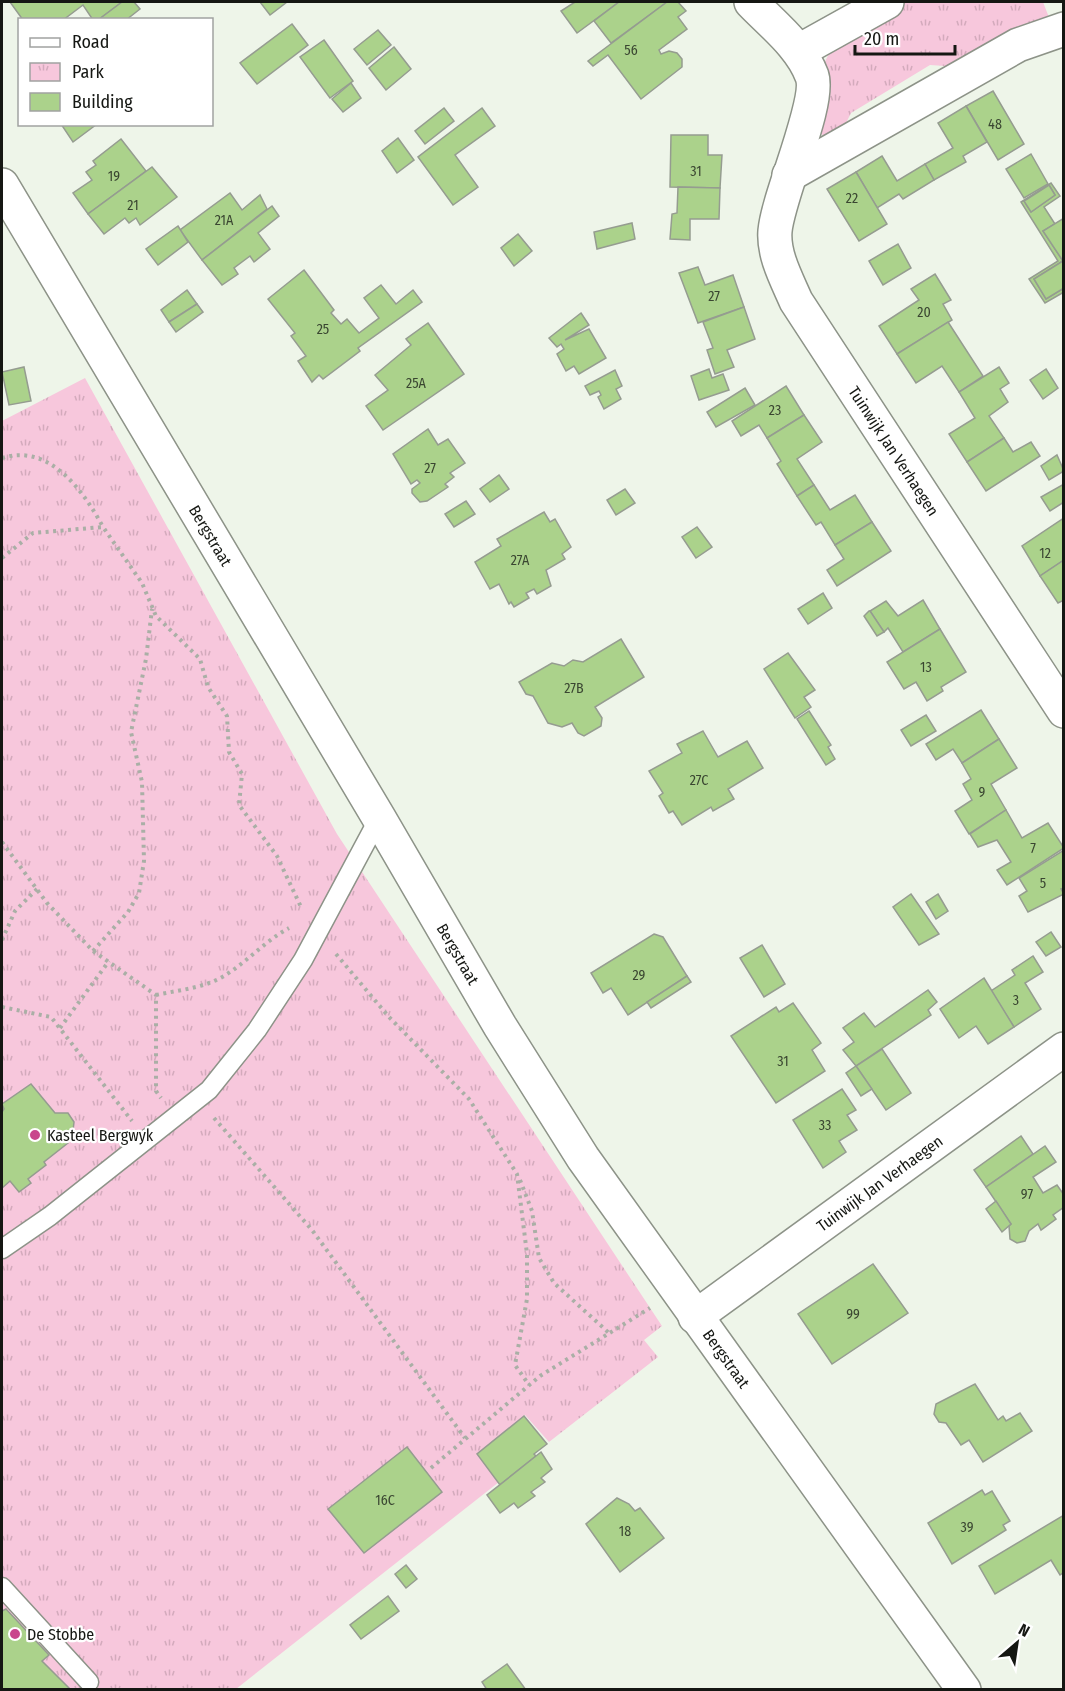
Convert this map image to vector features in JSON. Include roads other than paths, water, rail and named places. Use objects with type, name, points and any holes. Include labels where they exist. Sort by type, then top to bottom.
[{"type":"street","points":[[751,2],[806,64],[887,2]]},
{"type":"street","points":[[1059,2],[1064,12]]},
{"type":"street","points":[[789,175],[1018,45],[1064,28]]},
{"type":"street","name":"Tuinwijk Jan Verhaegen","points":[[806,64],[812,103],[789,175],[774,233],[779,262],[796,301],[1064,711]]},
{"type":"street","name":"Bergstraat","points":[[2,185],[380,818],[512,1045],[583,1158],[964,1689]]},
{"type":"street","name":"Tuinwijk Jan Verhaegen","points":[[695,1317],[1064,1049]]},
{"type":"lane","points":[[2,1250],[50,1216],[209,1090],[257,1030],[314,926],[380,818]]},
{"type":"lane","points":[[2,1587],[89,1682]]},
{"type":"place","name":"Kasteel Bergwyk","points":[[35,1135]]},
{"type":"place","name":"De Stobbe","points":[[15,1634]]}]
